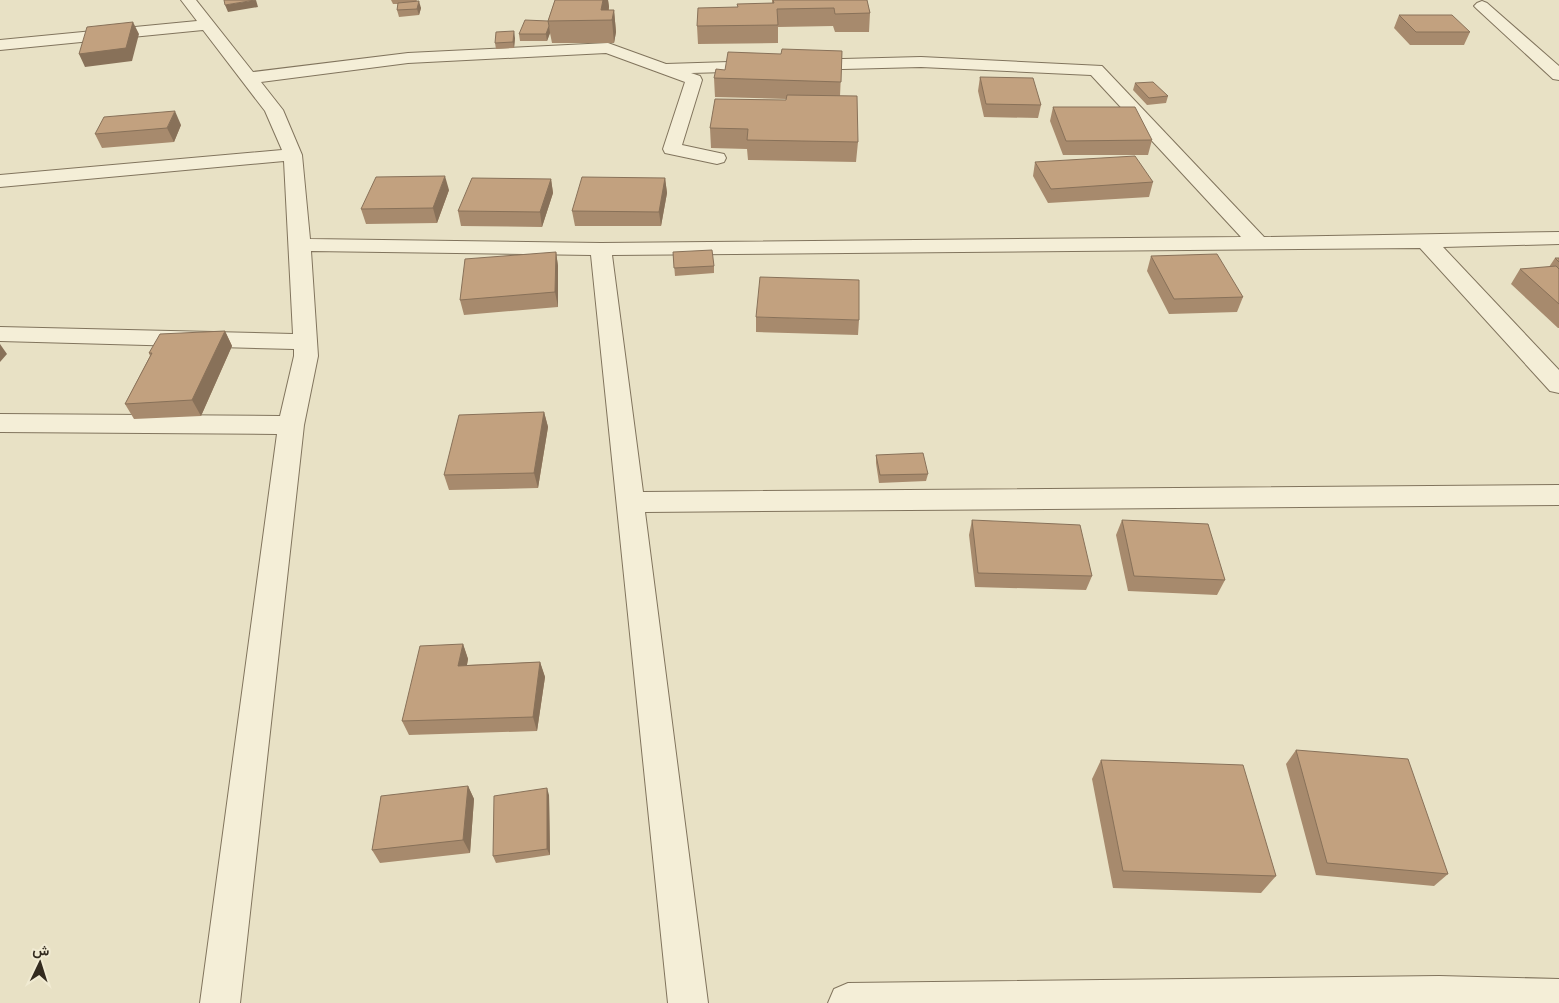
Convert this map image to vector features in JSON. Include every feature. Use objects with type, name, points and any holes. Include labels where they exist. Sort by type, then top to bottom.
[{"type":"street","points":[[188,0],[274,110],[293,155],[306,356],[291,425],[220,1003]]},
{"type":"street","points":[[1482,6],[1559,75]]},
{"type":"street","points":[[0,45],[208,25]]},
{"type":"street","points":[[249,78],[408,58],[608,48],[694,80],[672,149],[717,158]]},
{"type":"street","points":[[665,69],[921,62],[1096,70],[1258,243]]},
{"type":"street","points":[[0,181],[293,155]]},
{"type":"street","points":[[1395,242],[1559,238]]},
{"type":"street","points":[[300,245],[601,249],[1426,242],[1559,385]]},
{"type":"street","points":[[601,249],[688,1003]]},
{"type":"street","points":[[0,334],[305,342]]},
{"type":"street","points":[[0,423],[291,425]]},
{"type":"street","points":[[631,502],[1559,495]]},
{"type":"street","points":[[848,1003],[1559,999]]},
{"type":"building","points":[[224,0],[255,0],[225,5]]},
{"type":"building","points":[[555,0],[603,0],[601,10],[614,10],[612,20],[548,21]]},
{"type":"building","points":[[773,0],[867,0],[870,13],[835,14],[834,8],[777,9],[778,25],[697,26],[698,8],[738,7],[737,4],[774,3]]},
{"type":"building","points":[[419,1],[417,9],[397,10],[398,3]]},
{"type":"building","points":[[1399,15],[1452,15],[1470,32],[1416,32]]},
{"type":"building","points":[[525,20],[548,21],[549,26],[546,34],[519,34]]},
{"type":"building","points":[[133,22],[126,48],[79,54],[87,27]]},
{"type":"building","points":[[514,31],[513,42],[495,43],[496,32]]},
{"type":"building","points":[[782,49],[842,51],[841,82],[714,78],[716,69],[725,70],[728,52],[781,54]]},
{"type":"building","points":[[980,77],[1033,78],[1041,105],[986,104]]},
{"type":"building","points":[[1153,82],[1168,96],[1149,98],[1135,83]]},
{"type":"building","points":[[787,95],[857,96],[858,142],[747,140],[748,129],[710,128],[715,99],[786,100]]},
{"type":"building","points":[[1053,107],[1135,107],[1152,140],[1066,141]]},
{"type":"building","points":[[175,111],[167,128],[95,134],[104,117]]},
{"type":"building","points":[[1135,156],[1153,182],[1051,189],[1035,162]]},
{"type":"building","points":[[445,176],[433,208],[361,209],[376,177]]},
{"type":"building","points":[[582,177],[665,178],[659,212],[572,211]]},
{"type":"building","points":[[472,178],[551,179],[540,212],[458,211]]},
{"type":"building","points":[[712,250],[714,266],[674,268],[673,252]]},
{"type":"building","points":[[556,252],[555,292],[460,300],[465,259]]},
{"type":"building","points":[[1217,254],[1243,297],[1174,299],[1151,256]]},
{"type":"building","points":[[1556,266],[1559,269],[1559,304],[1520,269]]},
{"type":"building","points":[[760,277],[859,280],[859,320],[756,317]]},
{"type":"building","points":[[225,331],[192,400],[125,404],[160,334]]},
{"type":"building","points":[[544,412],[534,473],[444,475],[459,415]]},
{"type":"building","points":[[923,453],[928,474],[880,475],[876,455]]},
{"type":"building","points":[[972,520],[1080,525],[1092,576],[978,573]]},
{"type":"building","points":[[1122,520],[1208,524],[1225,580],[1134,576]]},
{"type":"building","points":[[463,644],[458,666],[540,662],[533,717],[402,721],[420,646]]},
{"type":"building","points":[[1296,750],[1408,759],[1448,874],[1327,863]]},
{"type":"building","points":[[1101,760],[1243,765],[1276,876],[1123,871]]},
{"type":"building","points":[[468,786],[463,840],[372,850],[381,796]]},
{"type":"building","points":[[547,788],[547,849],[493,856],[494,796]]}]
